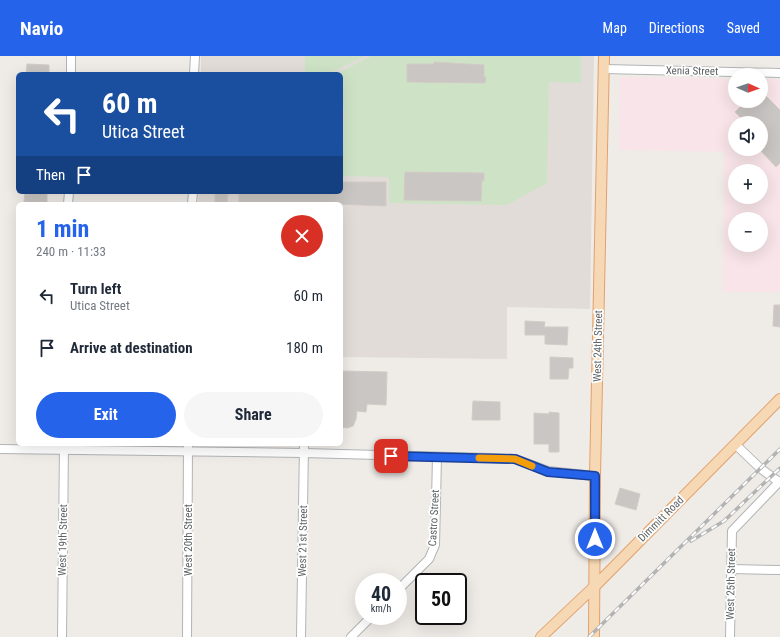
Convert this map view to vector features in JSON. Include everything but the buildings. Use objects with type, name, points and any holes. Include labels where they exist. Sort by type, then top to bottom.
[{"type":"main road","name":"West 24th Street","points":[[594,637],[595,476],[604,56]]},
{"type":"main road","name":"Dimmitt Road","points":[[541,637],[595,586],[780,399]]},
{"type":"street","points":[[71,56],[71,72]]},
{"type":"street","points":[[194,72],[195,56]]},
{"type":"street","name":"Xenia Street","points":[[604,69],[780,73]]},
{"type":"street","points":[[735,444],[760,468],[779,482]]},
{"type":"street","name":"West 21st Street","points":[[301,637],[304,446]]},
{"type":"street","name":"West 19th Street","points":[[62,637],[64,447]]},
{"type":"street","points":[[0,448],[188,448],[515,459],[548,472],[595,476]]},
{"type":"street","name":"West 20th Street","points":[[187,637],[188,448]]},
{"type":"street","name":"Castro Street","points":[[407,581],[429,559],[434,545],[436,457]]},
{"type":"street","name":"West 25th Street","points":[[730,637],[732,531],[779,482]]},
{"type":"street","points":[[731,569],[780,570]]},
{"type":"street","points":[[351,637],[363,625]]},
{"type":"shaded area","points":[[201,56],[594,56],[590,309],[507,307],[507,359],[343,357],[343,202],[198,202],[199,194],[343,194],[343,72],[201,72]]},
{"type":"shaded area","points":[[620,77],[728,79],[728,108],[768,108],[768,79],[780,79],[780,292],[723,292],[724,152],[619,150]]},
{"type":"green space","points":[[305,56],[365,56],[332,72],[305,72]]},
{"type":"green space","points":[[371,56],[581,56],[581,83],[549,82],[547,183],[507,205],[389,203],[389,177],[343,176],[343,72],[340,72]]},
{"type":"railway","points":[[589,637],[780,449]]},
{"type":"railway","points":[[691,541],[724,521],[780,468]]},
{"type":"slow traffic","points":[[479,458],[515,459],[532,466]]},
{"type":"route","points":[[391,456],[515,459],[548,472],[595,476],[595,539]]}]
